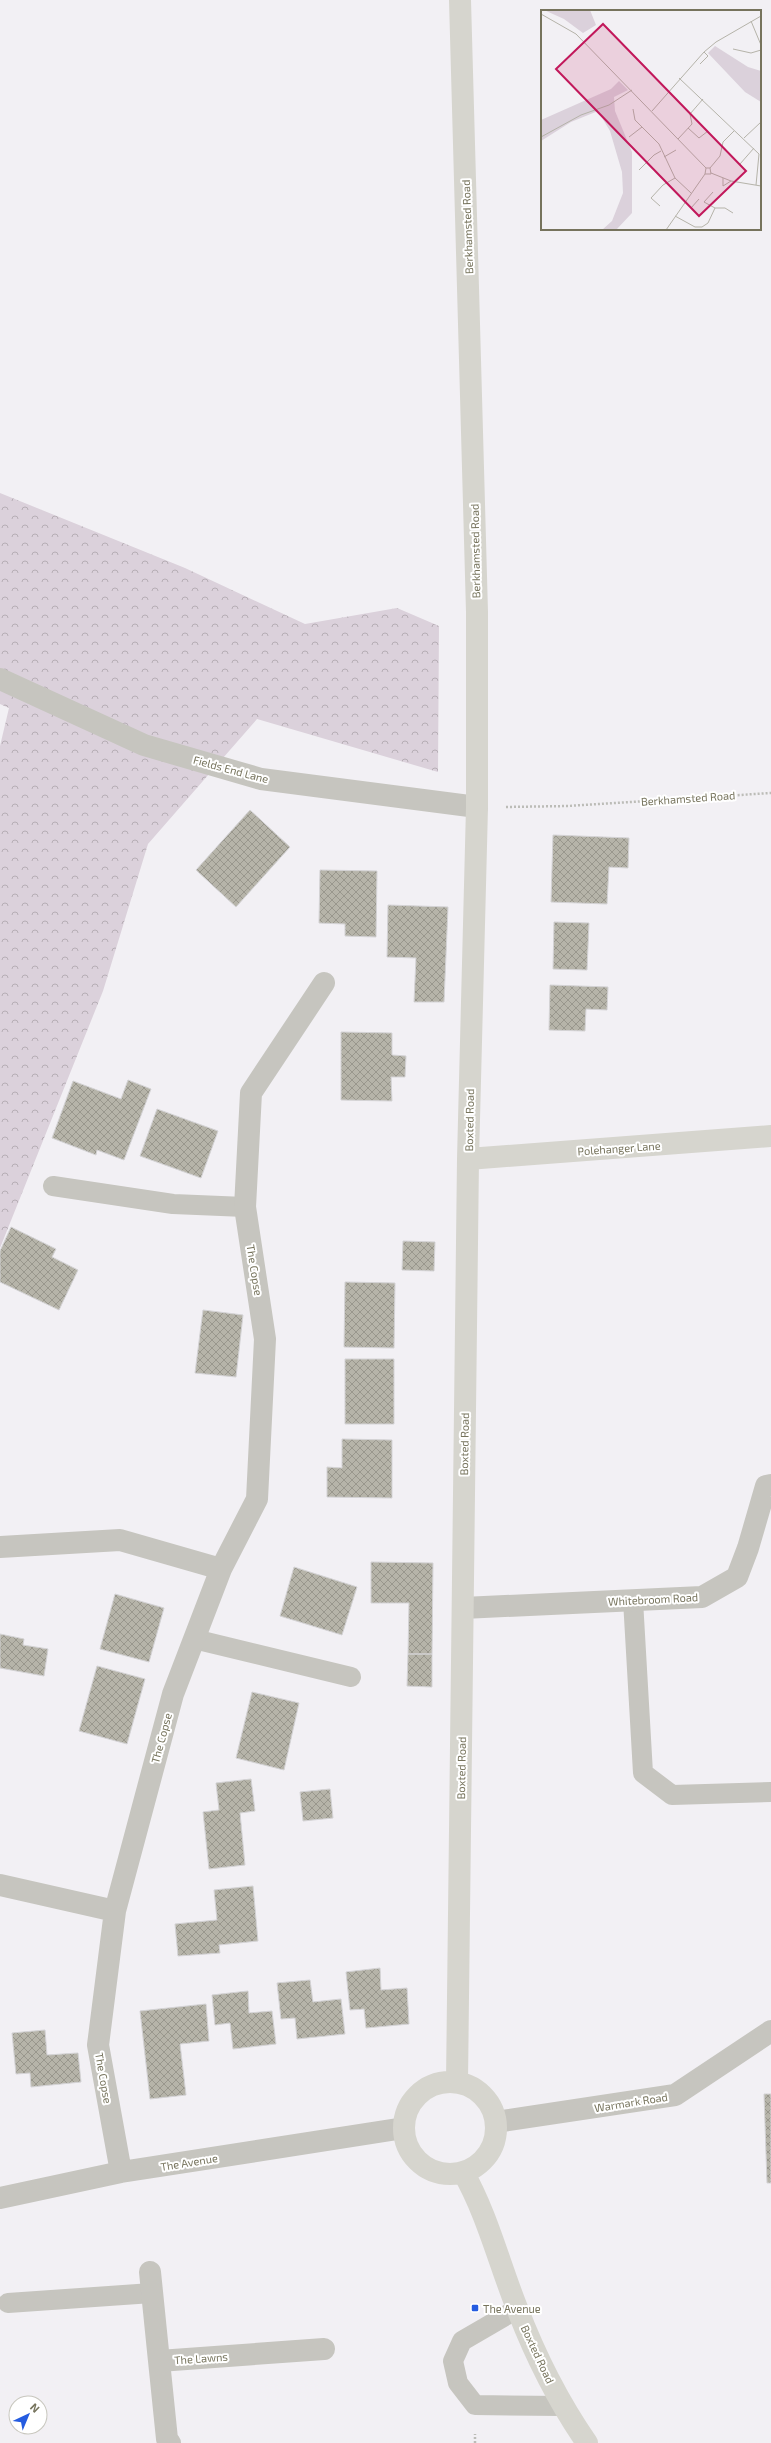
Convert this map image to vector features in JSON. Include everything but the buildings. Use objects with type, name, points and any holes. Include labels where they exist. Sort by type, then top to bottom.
[{"type":"street","name":"Berkhamsted Road","points":[[460,0],[477,612],[477,807]]},
{"type":"street","name":"Fields End Lane","points":[[0,679],[144,745],[261,779],[477,807]]},
{"type":"street","name":"Boxted Road","points":[[457,2082],[468,1159],[477,807]]},
{"type":"street","name":"The Copse","points":[[121,2172],[98,2045],[115,1911],[173,1694],[221,1570],[257,1499],[266,1339],[245,1207],[251,1093],[324,983]]},
{"type":"street","name":"Polehanger Lane","points":[[468,1159],[771,1136]]},
{"type":"street","name":"Whitebroom Road","points":[[462,1608],[702,1597],[737,1577],[748,1548],[766,1486],[771,1484]]},
{"type":"street","points":[[0,1546],[120,1540],[221,1570]]},
{"type":"street","points":[[0,1885],[115,1911]]},
{"type":"street","name":"Warmark Road","points":[[496,2122],[675,2095],[771,2031]]},
{"type":"street","points":[[441,2082],[457,2082],[471,2086],[483,2095],[492,2108],[496,2122],[496,2135],[492,2147],[475,2166],[463,2172],[449,2174],[435,2171],[423,2165],[413,2155],[406,2142],[404,2128],[406,2113],[414,2098],[426,2088],[441,2082]]},
{"type":"street","name":"The Avenue","points":[[0,2198],[121,2172],[404,2128]]},
{"type":"street","name":"Boxted Road","points":[[463,2172],[474,2190],[517,2309],[562,2406],[587,2443]]},
{"type":"street","points":[[151,2282],[159,2361]]},
{"type":"street","name":"The Lawns","points":[[170,2443],[167,2439],[159,2361],[324,2349]]},
{"type":"lane","points":[[53,1186],[174,1204],[245,1207]]},
{"type":"lane","points":[[633,1600],[643,1773],[672,1795],[771,1792]]},
{"type":"lane","points":[[194,1639],[351,1677]]},
{"type":"lane","points":[[8,2303],[151,2282]]},
{"type":"lane","points":[[517,2309],[462,2341],[453,2360],[458,2383],[475,2405],[562,2406]]},
{"type":"path","name":"Berkhamsted Road","points":[[477,807],[568,806],[771,793]]},
{"type":"green space","points":[[0,493],[185,568],[305,624],[397,608],[439,626],[438,772],[257,719],[148,844],[103,991],[0,1248],[0,746],[9,708],[0,704]]},
{"type":"place","name":"The Avenue","points":[[475,2308]]}]
